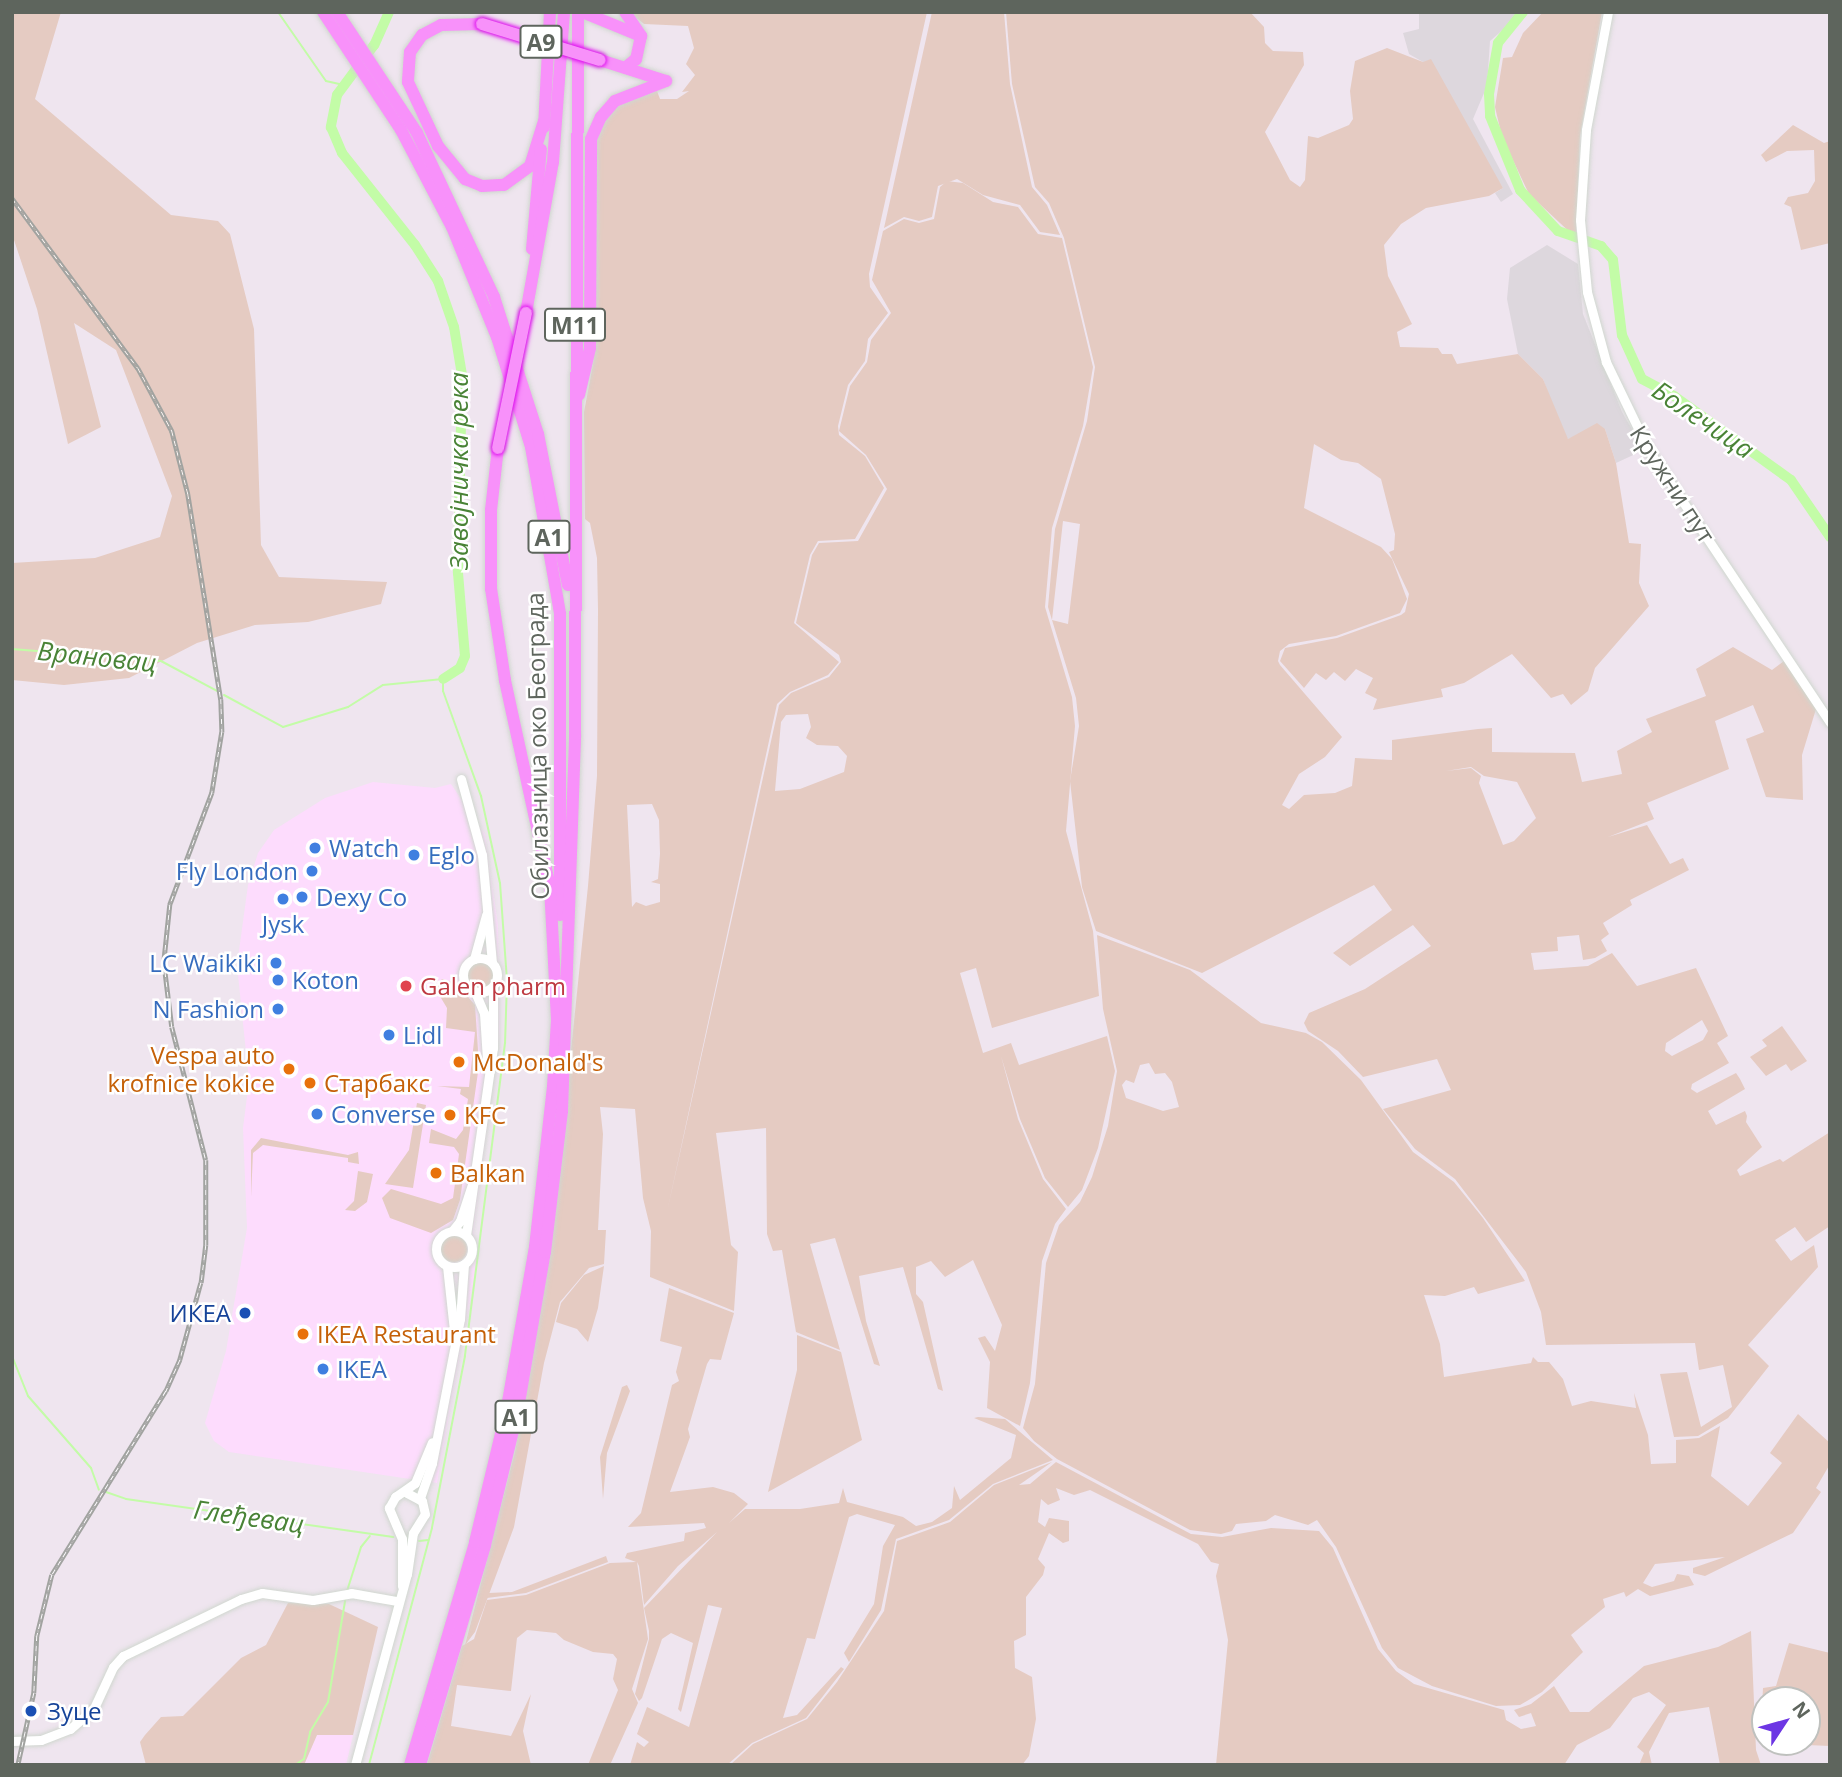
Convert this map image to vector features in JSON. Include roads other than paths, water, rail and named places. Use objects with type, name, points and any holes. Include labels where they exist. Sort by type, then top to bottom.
[{"type":"highway","points":[[323,12],[356,48]]},
{"type":"highway","points":[[337,12],[356,48],[380,83]]},
{"type":"highway","name":"A9","points":[[444,12],[666,81],[615,101],[601,117],[591,139],[590,348],[576,406]]},
{"type":"highway","points":[[550,12],[531,295],[491,510],[491,589],[505,680],[547,865],[557,1020]]},
{"type":"highway","name":"M11","points":[[531,295],[553,162],[564,12]]},
{"type":"highway","name":"A9","points":[[580,12],[641,36]]},
{"type":"highway","name":"M11","points":[[576,406],[580,12]]},
{"type":"highway","points":[[625,12],[641,36],[636,59],[625,68]]},
{"type":"highway","points":[[482,24],[455,22],[427,31],[410,52],[407,74],[414,99],[446,159],[465,179],[482,186],[504,185],[523,174],[535,156],[544,121]]},
{"type":"highway","name":"Обилазница око Београда","points":[[380,83],[452,200],[511,343],[551,488],[573,634]]},
{"type":"highway","name":"Обилазница око Београда","points":[[380,83],[481,293],[517,400],[547,520],[562,646],[557,1020]]},
{"type":"highway","points":[[573,634],[576,406]]},
{"type":"highway","name":"A1","points":[[410,1765],[455,1631],[517,1415],[558,1155],[572,911],[573,634]]},
{"type":"highway","name":"A1","points":[[455,1631],[496,1458],[527,1303],[550,1131],[557,1020]]},
{"type":"highway","name":"A1","points":[[420,1765],[449,1649]]},
{"type":"street","name":"Кружни пут","points":[[1608,12],[1584,142],[1581,234],[1598,335],[1632,422],[1830,722]]},
{"type":"street","points":[[454,1331],[460,1319],[464,1264],[472,1252],[466,1235],[493,1048],[493,987],[498,976],[492,962],[482,855],[461,779]]},
{"type":"street","points":[[487,914],[474,959],[463,974],[466,985],[475,992],[484,1013],[488,1069]]},
{"type":"street","points":[[474,959],[492,962]]},
{"type":"street","points":[[475,992],[493,987]]},
{"type":"street","points":[[464,1264],[447,1266],[439,1260],[435,1247],[441,1236],[452,1231],[460,1221],[475,1174]]},
{"type":"street","points":[[452,1231],[466,1235]]},
{"type":"street","points":[[355,1765],[417,1526],[425,1511],[420,1498],[435,1438],[454,1331],[447,1266]]},
{"type":"street","points":[[402,1586],[402,1539],[390,1518],[390,1504],[407,1493],[419,1477],[435,1438]]},
{"type":"street","points":[[407,1493],[420,1498]]},
{"type":"street","points":[[396,1525],[417,1526]]},
{"type":"street","points":[[12,1741],[41,1740],[76,1726],[94,1709],[120,1659],[219,1609],[262,1593],[313,1600],[347,1594],[397,1601]]},
{"type":"waterway","points":[[278,12],[326,81],[343,85]]},
{"type":"waterway","name":"Завојничка река","points":[[389,12],[374,45],[337,95],[331,127],[342,153],[415,245],[438,281],[454,327],[462,375],[458,573],[465,656],[460,668],[443,679]]},
{"type":"waterway","name":"Болечица","points":[[1523,12],[1498,43],[1489,94],[1490,116],[1520,190],[1558,231],[1601,246],[1613,260],[1622,335],[1642,379],[1674,396],[1791,480],[1830,537]]},
{"type":"waterway","name":"Врановац","points":[[12,649],[161,661],[217,691]]},
{"type":"waterway","points":[[224,695],[283,727],[348,707],[383,685],[443,679],[443,691],[481,796],[500,883],[507,981],[505,1043],[465,1356],[432,1528],[369,1765]]},
{"type":"waterway","name":"Глеђевац","points":[[12,1356],[28,1396],[91,1468],[99,1490]]},
{"type":"waterway","name":"Глеђевац","points":[[106,1492],[126,1499],[393,1537]]},
{"type":"waterway","points":[[347,1591],[361,1547],[370,1536]]},
{"type":"waterway","name":"Глеђевац","points":[[419,1541],[428,1540]]},
{"type":"waterway","points":[[295,1765],[304,1759],[310,1732],[328,1702],[346,1596]]},
{"type":"railway","points":[[12,198],[138,368],[172,431],[188,494],[221,699],[222,732],[212,793],[170,905],[164,962],[172,1027],[206,1160],[206,1245],[201,1283],[180,1360],[166,1391],[52,1575],[37,1636],[34,1693],[18,1765]]},
{"type":"place","name":"Watch","points":[[315,848]]},
{"type":"place","name":"Eglo","points":[[414,855]]},
{"type":"place","name":"Fly London","points":[[312,871]]},
{"type":"place","name":"Dexy Co","points":[[302,897]]},
{"type":"place","name":"Jysk","points":[[283,899]]},
{"type":"place","name":"LC Waikiki","points":[[276,963]]},
{"type":"place","name":"Koton","points":[[278,980]]},
{"type":"place","name":"Galen pharm","points":[[406,986]]},
{"type":"place","name":"N Fashion","points":[[278,1009]]},
{"type":"place","name":"Lidl","points":[[389,1035]]},
{"type":"place","name":"McDonald's","points":[[459,1062]]},
{"type":"place","name":"Vespa auto krofnice kokice","points":[[289,1069]]},
{"type":"place","name":"Старбакс","points":[[310,1083]]},
{"type":"place","name":"Converse","points":[[317,1114]]},
{"type":"place","name":"KFC","points":[[450,1115]]},
{"type":"place","name":"Balkan","points":[[436,1173]]},
{"type":"place","name":"ИКЕА","points":[[245,1313]]},
{"type":"place","name":"IKEA Restaurant","points":[[303,1334]]},
{"type":"place","name":"IKEA","points":[[323,1369]]},
{"type":"place","name":"Зуце","points":[[31,1711]]}]
